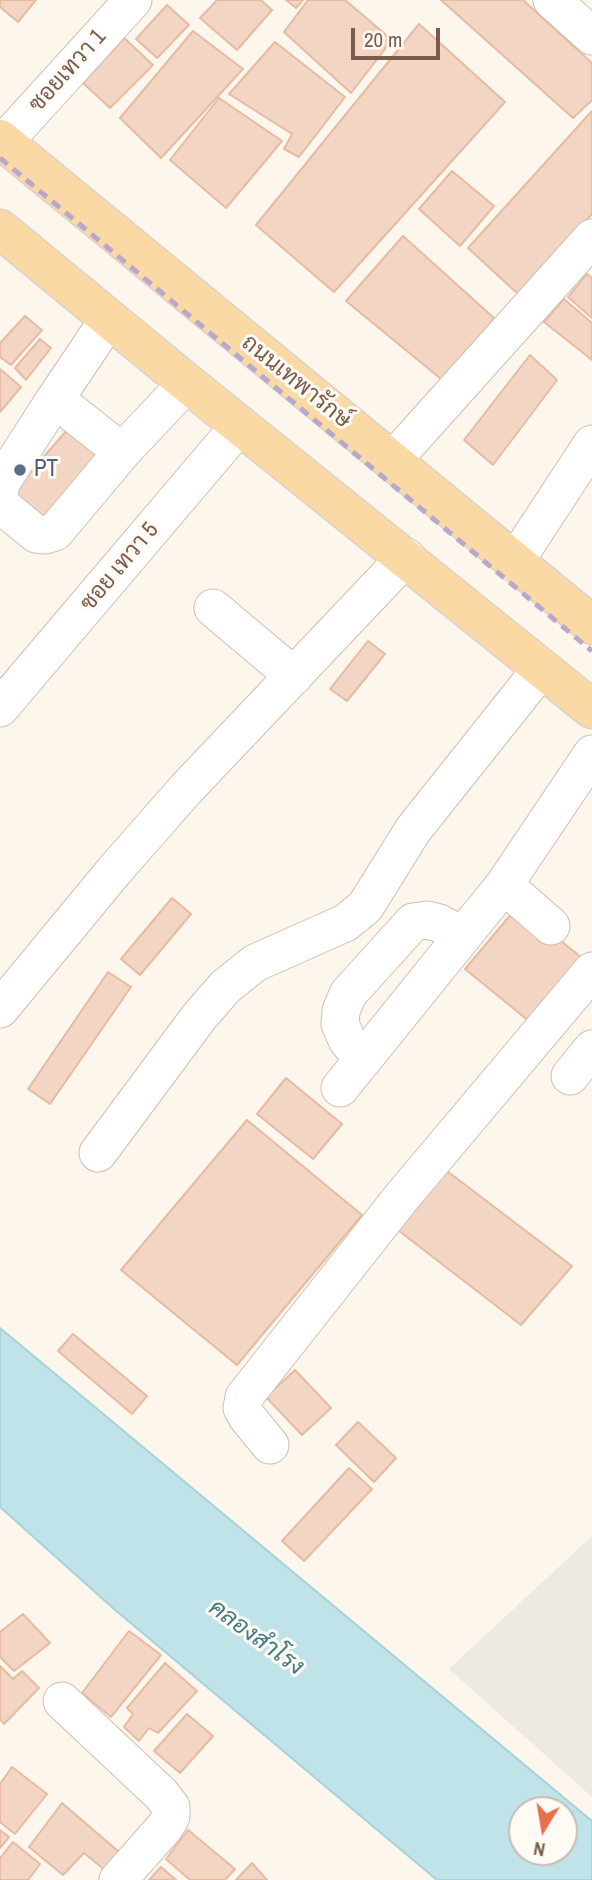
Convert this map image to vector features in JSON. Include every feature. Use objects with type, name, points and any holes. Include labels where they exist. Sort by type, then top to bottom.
[{"type":"main road","name":"ถนนเทพารักษ์","points":[[2,141],[592,625]]},
{"type":"main road","points":[[0,229],[592,709]]},
{"type":"street","name":"ซอยเทวา 1","points":[[2,141],[133,0]]},
{"type":"street","points":[[552,0],[592,36]]},
{"type":"street","points":[[392,461],[592,238]]},
{"type":"street","points":[[0,489],[1,483],[109,319]]},
{"type":"street","points":[[0,500],[2,506],[36,534],[55,532],[122,452],[187,383]]},
{"type":"street","points":[[55,399],[122,452]]},
{"type":"street","name":"ซอย เทวา 5","points":[[0,708],[240,425]]},
{"type":"street","points":[[514,563],[592,444]]},
{"type":"street","points":[[0,1009],[114,871],[195,780],[405,557]]},
{"type":"street","points":[[213,608],[294,676]]},
{"type":"street","points":[[97,1153],[199,1017],[238,975],[255,963],[345,923],[365,907],[413,830],[542,668]]},
{"type":"street","points":[[340,1088],[504,885],[592,754]]},
{"type":"street","points":[[504,885],[551,926]]},
{"type":"street","points":[[363,1060],[347,1040],[340,1024],[341,1011],[348,994],[413,922],[427,920],[439,923],[463,936]]},
{"type":"street","points":[[270,1445],[242,1408],[244,1397],[401,1198],[592,971]]},
{"type":"street","points":[[62,1701],[172,1807],[171,1817],[164,1828],[118,1880]]},
{"type":"shaded area","points":[[592,1536],[592,1797],[449,1669]]},
{"type":"water","name":"คลองสำโรง","points":[[0,1328],[562,1796],[508,1796],[508,1866],[578,1866],[578,1809],[592,1821],[592,1880],[437,1880],[114,1609],[0,1507]]},
{"type":"building","points":[[0,0],[36,0],[18,22],[0,7]]},
{"type":"building","points":[[217,0],[261,0],[272,10],[237,50],[200,18]]},
{"type":"building","points":[[286,0],[303,0],[296,8]]},
{"type":"building","points":[[308,0],[345,0],[392,40],[351,93],[284,32]]},
{"type":"building","points":[[441,0],[523,0],[592,63],[592,100],[573,118]]},
{"type":"building","points":[[167,5],[189,25],[157,58],[136,39]]},
{"type":"building","points":[[419,24],[505,102],[334,292],[256,225]]},
{"type":"building","points":[[193,31],[243,69],[161,158],[120,118]]},
{"type":"building","points":[[124,38],[153,65],[110,108],[83,83]]},
{"type":"building","points":[[275,42],[345,97],[299,157],[284,149],[292,134],[229,94]]},
{"type":"building","points":[[219,98],[282,141],[226,208],[170,160]]},
{"type":"building","points":[[592,111],[592,214],[518,294],[468,248]]},
{"type":"building","points":[[452,171],[494,206],[460,246],[419,209]]},
{"type":"building","points":[[403,236],[495,319],[441,379],[346,301]]},
{"type":"building","points":[[587,274],[592,278],[592,318],[568,297]]},
{"type":"building","points":[[564,299],[592,323],[592,360],[544,322]]},
{"type":"building","points":[[25,316],[42,330],[11,365],[0,357],[0,343]]},
{"type":"building","points":[[40,339],[51,348],[26,380],[15,368]]},
{"type":"building","points":[[530,355],[557,380],[493,465],[464,440]]},
{"type":"building","points":[[0,369],[21,387],[0,412]]},
{"type":"building","points":[[68,429],[103,460],[47,523],[12,493]]},
{"type":"building","points":[[368,641],[385,654],[347,701],[330,689]]},
{"type":"building","points":[[172,898],[191,914],[140,975],[121,959]]},
{"type":"building","points":[[518,906],[582,958],[530,1022],[465,969]]},
{"type":"building","points":[[108,972],[131,987],[50,1104],[28,1089]]},
{"type":"building","points":[[286,1078],[342,1124],[313,1159],[257,1114]]},
{"type":"building","points":[[247,1120],[362,1215],[237,1365],[121,1270]]},
{"type":"building","points":[[443,1168],[572,1266],[521,1325],[394,1227]]},
{"type":"building","points":[[73,1334],[147,1396],[132,1414],[58,1351]]},
{"type":"building","points":[[295,1370],[331,1408],[302,1435],[266,1397]]},
{"type":"building","points":[[358,1422],[396,1458],[374,1482],[336,1445]]},
{"type":"building","points":[[349,1468],[372,1489],[304,1561],[282,1541]]},
{"type":"building","points":[[23,1614],[50,1643],[14,1671],[0,1657],[0,1632]]},
{"type":"building","points":[[129,1631],[161,1655],[111,1717],[82,1693]]},
{"type":"building","points":[[165,1663],[197,1691],[158,1733],[149,1728],[139,1741],[124,1727],[133,1714],[127,1708]]},
{"type":"building","points":[[0,1666],[13,1679],[22,1671],[39,1688],[4,1724],[0,1719]]},
{"type":"building","points":[[187,1714],[213,1736],[180,1773],[154,1751]]},
{"type":"building","points":[[12,1767],[47,1794],[15,1834],[0,1822],[0,1784]]},
{"type":"building","points":[[62,1803],[126,1858],[111,1875],[84,1853],[63,1875],[29,1847]]},
{"type":"building","points":[[0,1830],[9,1837],[0,1848]]},
{"type":"building","points":[[188,1830],[235,1869],[225,1880],[190,1880],[166,1859]]},
{"type":"building","points":[[13,1842],[40,1864],[28,1880],[0,1880],[0,1858]]},
{"type":"building","points":[[252,1863],[267,1880],[236,1880]]},
{"type":"building","points":[[161,1867],[176,1880],[149,1880]]},
{"type":"railway","points":[[0,158],[592,651]]},
{"type":"place","name":"PT","points":[[20,470]]}]
